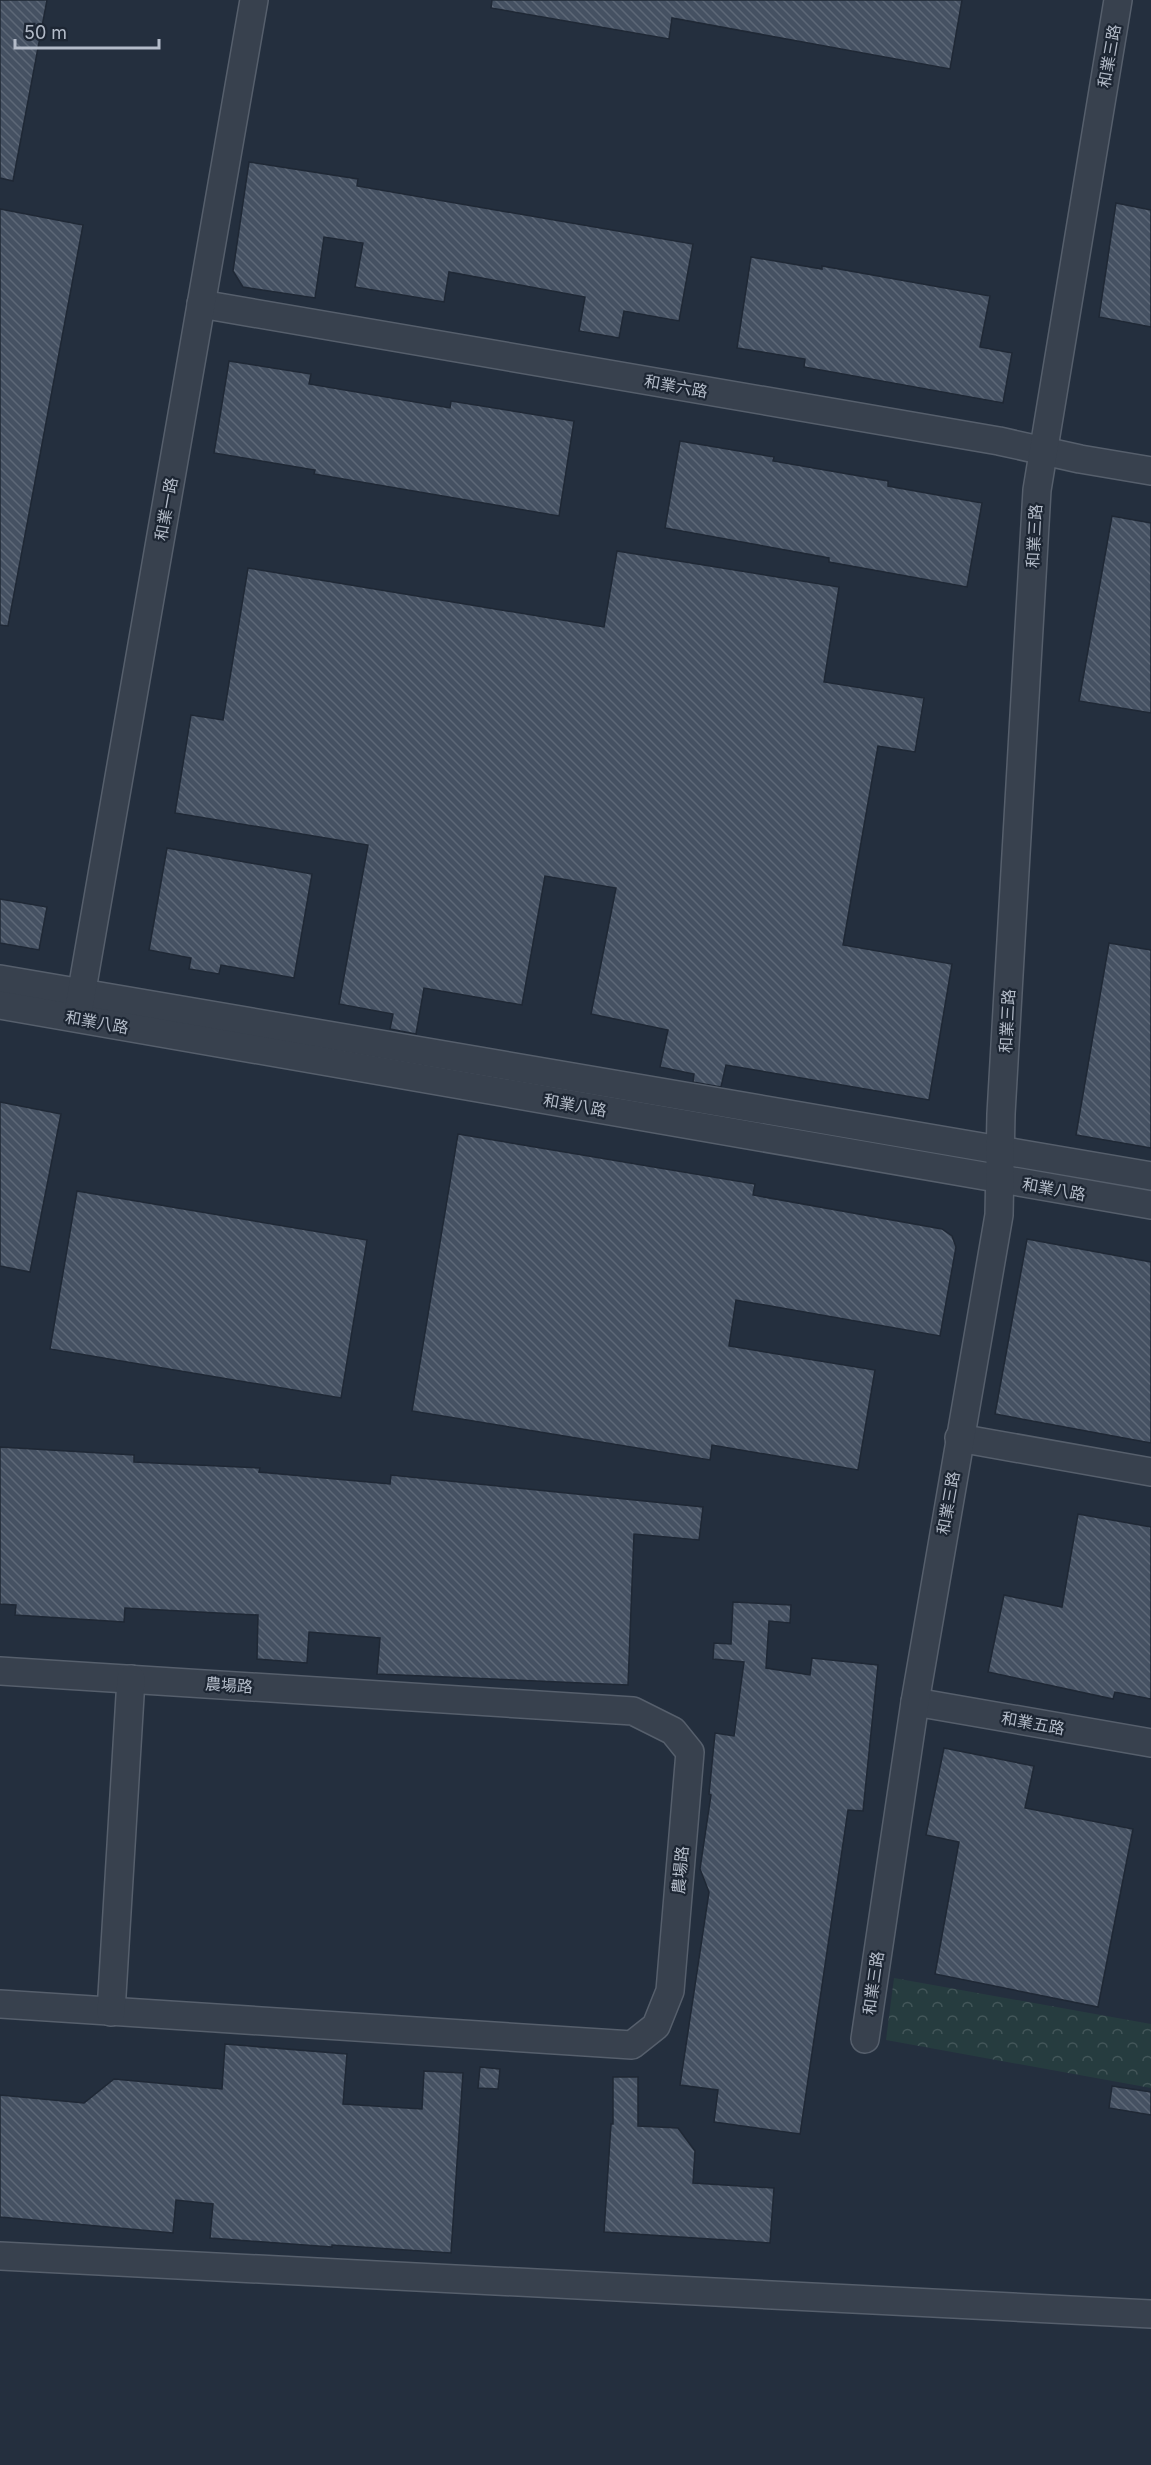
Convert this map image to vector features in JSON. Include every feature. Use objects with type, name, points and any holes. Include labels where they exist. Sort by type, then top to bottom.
[{"type":"street","name":"和業一路","points":[[79,1006],[254,0]]},
{"type":"street","name":"和業三路","points":[[865,2039],[915,1702],[999,1215],[1037,490],[1118,0]]},
{"type":"street","name":"和業六路","points":[[201,304],[1043,450],[1151,471]]},
{"type":"street","name":"和業八路","points":[[0,979],[79,1006],[1001,1180],[1151,1205]]},
{"type":"street","name":"和業八路","points":[[0,1005],[79,1006],[1001,1149],[1151,1176]]},
{"type":"street","points":[[959,1438],[1151,1472]]},
{"type":"street","name":"農場路","points":[[0,1671],[633,1711],[673,1731],[690,1752],[670,1992],[656,2026],[632,2045],[0,2004]]},
{"type":"street","points":[[111,2012],[131,1679]]},
{"type":"street","name":"和業五路","points":[[915,1702],[1151,1743]]},
{"type":"street","points":[[0,2256],[1151,2314]]},
{"type":"green space","points":[[894,1978],[1151,2024],[1151,2088],[886,2040]]},
{"type":"building","points":[[0,0],[47,0],[13,181],[0,178]]},
{"type":"building","points":[[492,0],[962,0],[950,69],[672,18],[669,39],[491,8]]},
{"type":"building","points":[[249,162],[358,179],[357,186],[693,244],[679,321],[624,311],[619,338],[579,331],[585,297],[449,272],[444,302],[355,287],[363,243],[324,237],[315,298],[243,287],[233,271]]},
{"type":"building","points":[[1116,203],[1151,210],[1151,327],[1099,317]]},
{"type":"building","points":[[0,209],[83,225],[8,626],[0,625]]},
{"type":"building","points":[[751,257],[822,269],[822,266],[990,296],[980,347],[1012,353],[1003,403],[804,367],[805,359],[737,348]]},
{"type":"building","points":[[229,361],[311,374],[309,384],[450,408],[451,401],[574,421],[559,516],[314,474],[315,470],[214,453]]},
{"type":"building","points":[[680,441],[774,457],[773,461],[888,481],[888,486],[982,503],[967,587],[829,562],[829,558],[665,528]]},
{"type":"building","points":[[1112,516],[1151,523],[1151,713],[1079,701]]},
{"type":"building","points":[[617,551],[839,587],[824,682],[924,698],[915,752],[878,746],[843,945],[952,964],[929,1100],[726,1065],[721,1087],[693,1082],[694,1074],[660,1067],[668,1030],[591,1014],[616,888],[545,876],[522,1005],[424,988],[416,1034],[390,1029],[393,1014],[339,1004],[368,845],[175,813],[191,715],[223,720],[248,568],[604,627]]},
{"type":"building","points":[[167,848],[312,874],[294,978],[221,965],[219,974],[189,969],[191,958],[149,950]]},
{"type":"building","points":[[0,899],[47,907],[39,950],[0,943]]},
{"type":"building","points":[[1109,943],[1151,950],[1151,1148],[1076,1135]]},
{"type":"building","points":[[0,1102],[61,1114],[30,1272],[0,1266]]},
{"type":"building","points":[[458,1134],[755,1184],[753,1195],[942,1229],[952,1236],[956,1247],[940,1336],[736,1300],[729,1346],[875,1370],[858,1470],[712,1445],[710,1460],[412,1411]]},
{"type":"building","points":[[77,1191],[367,1240],[341,1398],[50,1349]]},
{"type":"building","points":[[1027,1239],[1151,1262],[1151,1443],[995,1414]]},
{"type":"building","points":[[0,1447],[134,1455],[134,1462],[260,1468],[259,1472],[390,1484],[391,1475],[703,1507],[699,1540],[634,1534],[628,1685],[377,1674],[380,1638],[309,1632],[307,1663],[257,1659],[258,1615],[125,1608],[124,1622],[15,1615],[16,1605],[0,1604]]},
{"type":"building","points":[[1078,1514],[1151,1527],[1151,1699],[1115,1692],[1113,1699],[988,1672],[1004,1595],[1062,1607]]},
{"type":"building","points":[[733,1602],[791,1605],[790,1623],[769,1621],[766,1668],[810,1675],[812,1658],[878,1665],[863,1811],[848,1810],[800,2134],[714,2122],[718,2090],[680,2085],[709,1892],[700,1869],[711,1795],[709,1794],[715,1733],[734,1736],[744,1662],[713,1659],[714,1643],[731,1644]]},
{"type":"building","points":[[944,1748],[1034,1766],[1025,1808],[1133,1829],[1098,2007],[935,1974],[959,1842],[926,1835]]},
{"type":"building","points":[[225,2044],[347,2054],[343,2104],[422,2109],[424,2071],[463,2073],[451,2253],[210,2238],[213,2204],[176,2200],[173,2233],[0,2217],[0,2095],[84,2103],[114,2079],[222,2089]]},
{"type":"building","points":[[480,2067],[500,2069],[498,2089],[478,2088]]},
{"type":"building","points":[[613,2077],[638,2077],[638,2126],[678,2128],[695,2151],[693,2183],[774,2188],[770,2243],[604,2232],[611,2124],[613,2124]]},
{"type":"building","points":[[1112,2086],[1151,2092],[1151,2115],[1109,2108]]}]
